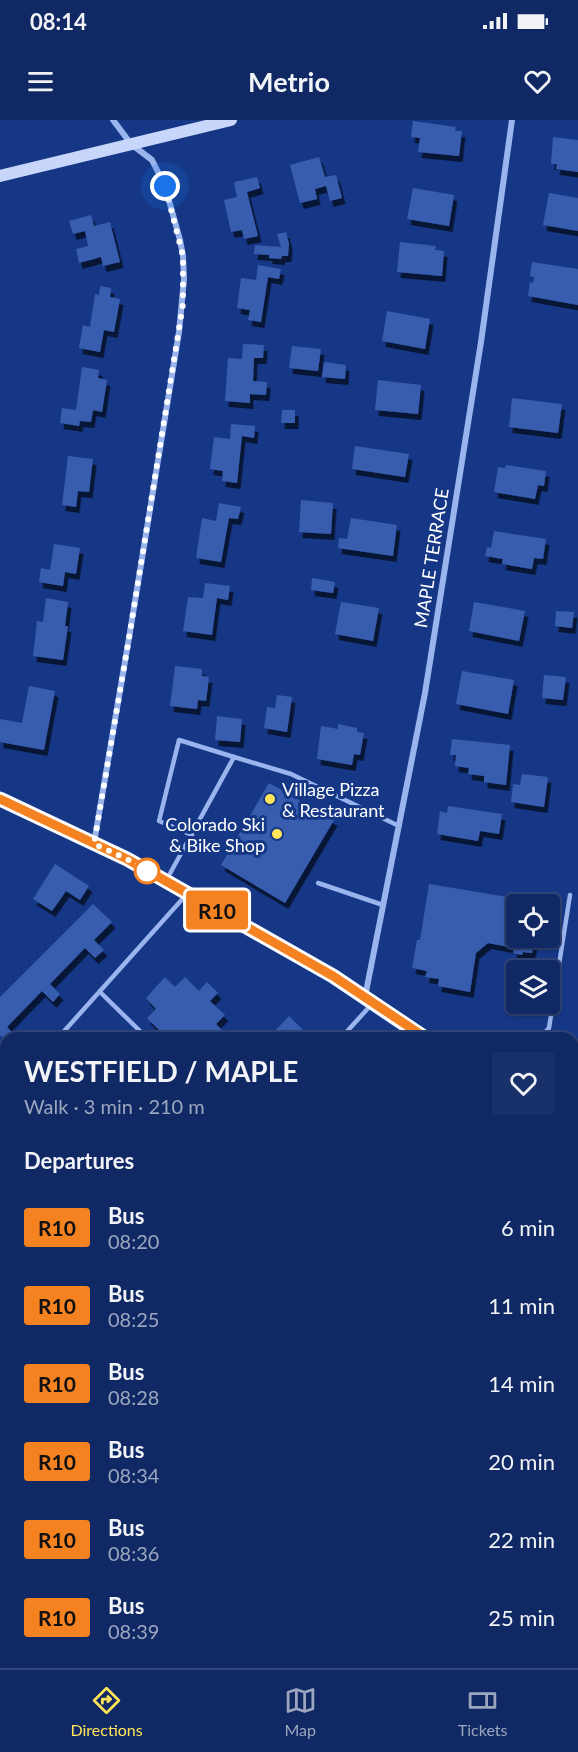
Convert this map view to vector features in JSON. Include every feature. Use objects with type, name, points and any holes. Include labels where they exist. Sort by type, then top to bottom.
[{"type":"main road","points":[[0,176],[231,120]]},
{"type":"main road","points":[[0,799],[127,859],[333,976],[416,1032]]},
{"type":"street","points":[[94,844],[183,297],[183,256],[165,186],[152,160],[132,144],[113,120]]},
{"type":"street","name":"MAPLE TERRACE","points":[[369,1000],[383,905],[427,681],[481,342],[512,120]]},
{"type":"lane","points":[[192,835],[159,821],[179,740],[291,774],[399,826]]},
{"type":"lane","points":[[166,881],[234,757]]},
{"type":"lane","points":[[318,883],[383,905]]},
{"type":"lane","points":[[63,1032],[188,894]]},
{"type":"lane","points":[[545,1032],[549,1028],[570,895]]},
{"type":"lane","points":[[100,992],[141,1032]]},
{"type":"lane","points":[[345,1032],[369,1000]]},
{"type":"building","points":[[413,121],[456,127],[455,131],[462,131],[459,156],[418,152],[420,138],[411,137]]},
{"type":"building","points":[[553,137],[578,140],[578,172],[556,169],[557,164],[551,164]]},
{"type":"building","points":[[319,157],[325,177],[336,175],[342,198],[330,201],[326,186],[315,189],[317,199],[300,203],[290,165]]},
{"type":"building","points":[[257,177],[260,188],[247,192],[258,236],[244,239],[242,230],[231,232],[224,200],[237,197],[234,182]]},
{"type":"building","points":[[413,188],[454,195],[449,226],[407,219]]},
{"type":"building","points":[[549,193],[578,198],[578,231],[543,225]]},
{"type":"building","points":[[91,215],[94,226],[110,222],[120,262],[103,266],[101,257],[79,263],[76,249],[88,246],[85,231],[73,234],[69,221]]},
{"type":"building","points":[[286,232],[289,244],[288,256],[282,256],[281,259],[254,254],[255,245],[281,247],[277,234]]},
{"type":"building","points":[[400,242],[436,246],[435,250],[444,251],[442,276],[397,272]]},
{"type":"building","points":[[532,262],[578,269],[578,305],[528,296],[530,282],[533,283],[534,277],[530,276]]},
{"type":"building","points":[[258,265],[281,269],[279,279],[268,277],[261,322],[248,320],[250,310],[237,308],[241,278],[256,280]]},
{"type":"building","points":[[100,286],[111,288],[110,297],[120,299],[114,332],[104,330],[100,352],[79,348],[83,325],[90,327],[95,294],[99,295]]},
{"type":"building","points":[[387,311],[430,319],[425,349],[382,341]]},
{"type":"building","points":[[243,344],[264,345],[263,358],[254,358],[253,381],[267,382],[266,395],[250,394],[250,403],[225,401],[228,358],[242,359]]},
{"type":"building","points":[[292,346],[321,349],[318,371],[289,368]]},
{"type":"building","points":[[324,362],[346,365],[345,379],[322,377]]},
{"type":"building","points":[[82,367],[99,370],[98,378],[107,380],[102,412],[93,410],[91,422],[80,421],[79,426],[60,423],[62,408],[76,410]]},
{"type":"building","points":[[378,380],[421,385],[418,414],[375,410]]},
{"type":"building","points":[[512,398],[562,404],[558,433],[509,427]]},
{"type":"building","points":[[282,410],[295,410],[295,423],[281,423]]},
{"type":"building","points":[[231,424],[255,426],[254,438],[242,436],[237,483],[222,481],[223,471],[210,469],[214,437],[230,439]]},
{"type":"building","points":[[355,446],[409,454],[405,477],[352,469]]},
{"type":"building","points":[[68,456],[93,459],[89,492],[78,491],[76,507],[62,505]]},
{"type":"building","points":[[506,465],[546,471],[544,486],[538,485],[535,499],[494,492],[498,467],[505,468]]},
{"type":"building","points":[[301,500],[333,503],[331,534],[299,532]]},
{"type":"building","points":[[219,503],[241,507],[238,519],[229,518],[221,562],[196,558],[202,518],[216,521]]},
{"type":"building","points":[[351,518],[397,525],[393,556],[338,548],[339,538],[347,539]]},
{"type":"building","points":[[494,531],[546,539],[543,559],[534,558],[532,569],[502,564],[503,559],[485,556],[487,547],[491,548]]},
{"type":"building","points":[[54,544],[80,548],[76,574],[65,572],[63,586],[39,582],[41,568],[50,570]]},
{"type":"building","points":[[312,578],[335,582],[333,593],[311,590]]},
{"type":"building","points":[[205,583],[230,586],[228,600],[217,598],[212,635],[183,631],[188,597],[203,598]]},
{"type":"building","points":[[46,598],[68,602],[65,626],[68,626],[63,660],[33,656],[37,621],[43,622]]},
{"type":"building","points":[[341,602],[379,608],[373,641],[335,634]]},
{"type":"building","points":[[474,602],[525,611],[519,641],[469,631]]},
{"type":"building","points":[[556,611],[574,612],[572,628],[555,626]]},
{"type":"building","points":[[175,666],[202,669],[202,676],[209,677],[206,701],[198,700],[197,709],[170,706]]},
{"type":"building","points":[[462,671],[514,680],[508,714],[456,704]]},
{"type":"building","points":[[544,675],[566,677],[563,700],[542,698]]},
{"type":"building","points":[[29,686],[55,691],[44,750],[0,742],[0,719],[22,723]]},
{"type":"building","points":[[277,695],[292,697],[287,732],[264,728],[267,707],[275,708]]},
{"type":"building","points":[[217,716],[242,719],[240,742],[215,740]]},
{"type":"building","points":[[338,724],[357,728],[357,732],[364,733],[360,755],[354,754],[352,765],[317,759],[321,726],[338,729]]},
{"type":"building","points":[[452,739],[510,745],[506,785],[484,782],[484,776],[468,774],[469,768],[455,766],[456,755],[450,755]]},
{"type":"building","points":[[522,774],[548,777],[544,807],[511,802],[513,784],[520,785]]},
{"type":"building","points":[[269,783],[334,820],[285,903],[221,865]]},
{"type":"building","points":[[448,806],[502,814],[499,834],[480,831],[478,841],[437,834],[440,811],[447,813]]},
{"type":"building","points":[[55,864],[89,886],[80,900],[66,891],[52,911],[33,899]]},
{"type":"building","points":[[429,884],[506,897],[506,946],[488,943],[476,953],[470,992],[438,986],[439,979],[425,977],[427,971],[412,968],[417,940],[420,940]]},
{"type":"building","points":[[93,904],[112,922],[94,940],[104,950],[95,958],[85,948],[50,984],[60,994],[53,1002],[42,991],[7,1027],[12,1032],[0,1032],[0,997]]},
{"type":"building","points":[[514,948],[533,948],[532,953],[523,952],[522,955],[513,953]]},
{"type":"building","points":[[165,977],[175,987],[185,977],[199,991],[207,982],[218,993],[210,1001],[225,1015],[216,1024],[224,1032],[161,1032],[147,1018],[156,1009],[146,998]]},
{"type":"building","points":[[289,1016],[305,1032],[274,1032]]},
{"type":"bus line","name":"R10","points":[[0,799],[127,859],[333,976],[417,1032]]},
{"type":"place","name":"Village Pizza & Restaurant","points":[[270,799]]},
{"type":"place","name":"Colorado Ski & Bike Shop","points":[[277,834]]},
{"type":"route","points":[[147,871],[94,844],[183,304],[183,256],[165,186]]}]
